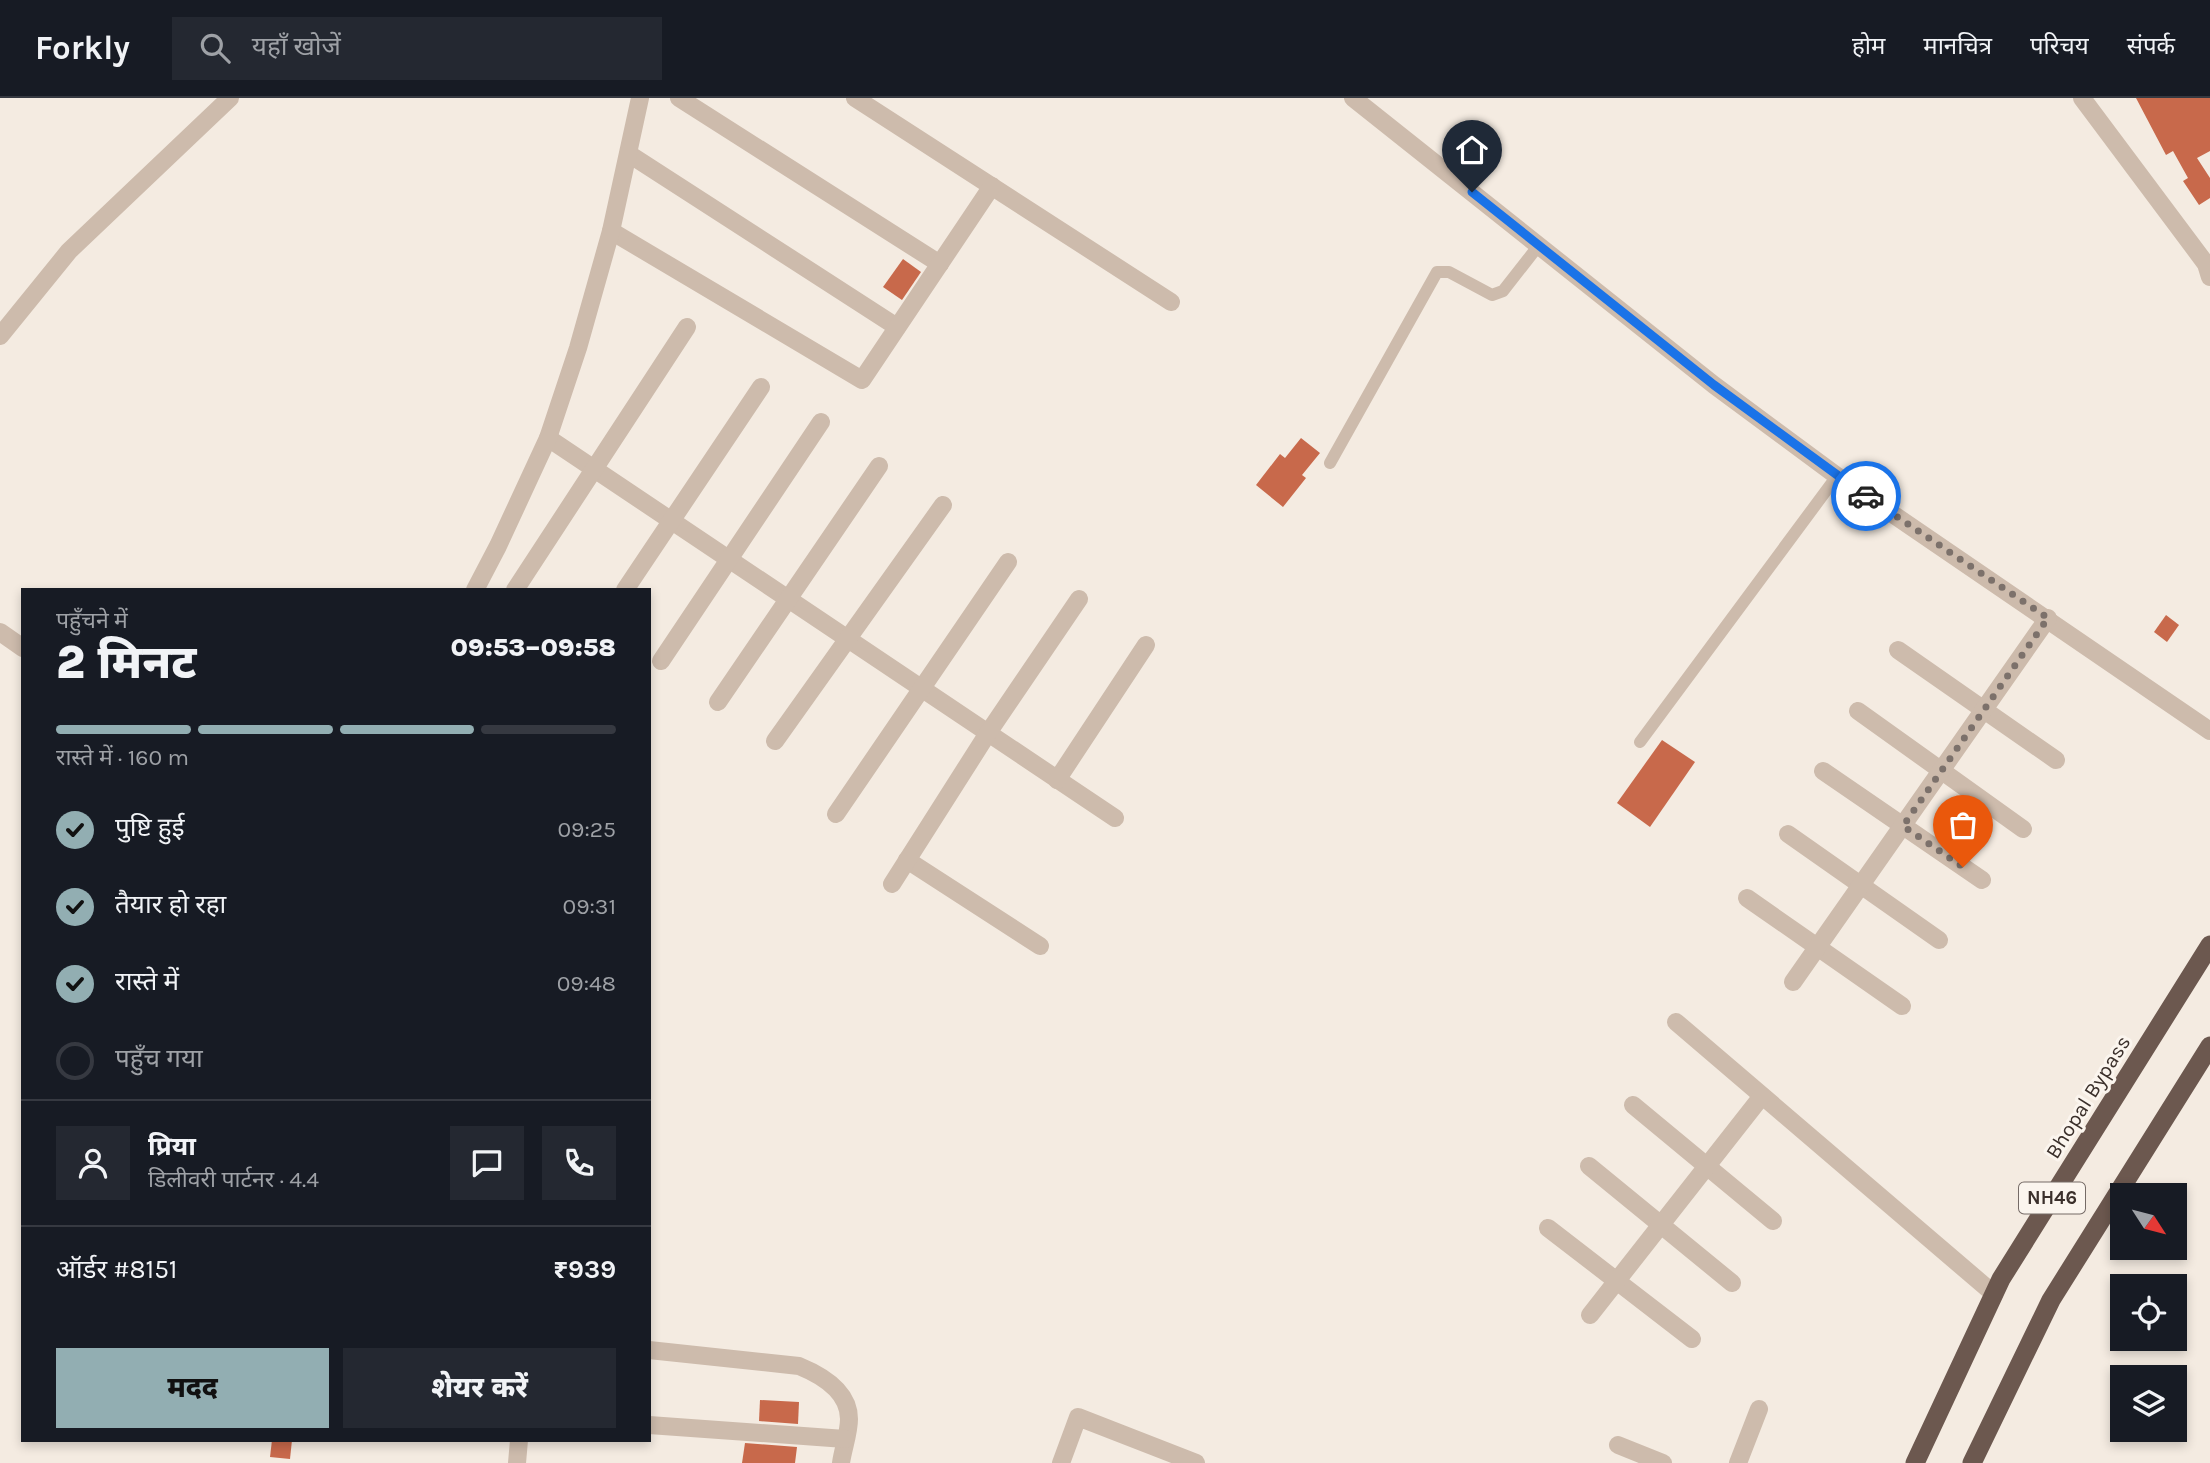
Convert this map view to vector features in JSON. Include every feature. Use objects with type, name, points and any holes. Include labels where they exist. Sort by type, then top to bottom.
[{"type":"highway","name":"Bhopal Bypass","points":[[1915,1463],[2001,1279],[2210,945]]},
{"type":"highway","name":"NH46","points":[[1972,1463],[2051,1300],[2210,1046]]},
{"type":"street","points":[[0,336],[69,251],[230,98]]},
{"type":"street","points":[[476,588],[548,438],[578,348],[611,231],[640,98]]},
{"type":"street","points":[[679,98],[940,264]]},
{"type":"street","points":[[855,98],[1171,302]]},
{"type":"street","points":[[1353,98],[1714,385],[1837,476],[2048,618],[2210,732]]},
{"type":"street","points":[[2082,98],[2209,267]]},
{"type":"street","points":[[629,154],[897,327]]},
{"type":"street","points":[[611,231],[862,380],[992,186]]},
{"type":"street","points":[[516,588],[687,327]]},
{"type":"street","points":[[626,588],[761,387]]},
{"type":"street","points":[[661,661],[821,422]]},
{"type":"street","points":[[548,438],[1115,818]]},
{"type":"street","points":[[718,702],[879,466]]},
{"type":"street","points":[[775,741],[943,505]]},
{"type":"street","points":[[836,814],[1008,562]]},
{"type":"street","points":[[892,884],[988,733],[1079,599]]},
{"type":"street","points":[[1793,982],[2048,618]]},
{"type":"street","points":[[0,632],[21,647]]},
{"type":"street","points":[[1058,780],[1146,645]]},
{"type":"street","points":[[1898,650],[2056,760]]},
{"type":"street","points":[[1858,711],[2023,829]]},
{"type":"street","points":[[1823,771],[1982,880]]},
{"type":"street","points":[[1788,834],[1939,940]]},
{"type":"street","points":[[907,860],[1040,946]]},
{"type":"street","points":[[1747,898],[1902,1006]]},
{"type":"street","points":[[1676,1022],[1994,1294]]},
{"type":"street","points":[[1590,1315],[1762,1096]]},
{"type":"street","points":[[1633,1105],[1773,1221]]},
{"type":"street","points":[[1588,1166],[1732,1283]]},
{"type":"street","points":[[1548,1228],[1692,1339]]},
{"type":"street","points":[[651,1350],[799,1366],[819,1374],[835,1387],[845,1402],[849,1419],[841,1463]]},
{"type":"street","points":[[1738,1463],[1759,1409]]},
{"type":"street","points":[[1061,1463],[1078,1417],[1196,1463]]},
{"type":"street","points":[[651,1425],[845,1439]]},
{"type":"street","points":[[517,1463],[519,1442]]},
{"type":"street","points":[[1619,1445],[1663,1463]]},
{"type":"lane","points":[[1330,463],[1437,272],[1449,272],[1492,295],[1503,292],[1539,245]]},
{"type":"lane","points":[[1640,742],[1837,476]]},
{"type":"building","points":[[2136,98],[2210,98],[2210,151],[2197,158],[2210,178],[2210,198],[2199,205],[2183,181],[2188,178],[2173,151],[2166,155]]},
{"type":"building","points":[[903,259],[921,272],[902,300],[883,287]]},
{"type":"building","points":[[1301,438],[1320,453],[1302,475],[1306,478],[1283,507],[1256,485],[1280,454],[1285,458]]},
{"type":"building","points":[[2166,615],[2179,625],[2167,642],[2154,632]]},
{"type":"building","points":[[1662,740],[1695,762],[1650,827],[1617,803]]},
{"type":"building","points":[[760,1400],[799,1402],[798,1424],[759,1421]]},
{"type":"building","points":[[272,1442],[292,1442],[290,1459],[270,1457]]},
{"type":"building","points":[[745,1443],[797,1447],[795,1463],[742,1463]]},
{"type":"way so far","points":[[1866,496],[2048,618],[1903,826],[1963,867]]},
{"type":"route","points":[[1472,192],[1714,385],[1866,496]]}]
